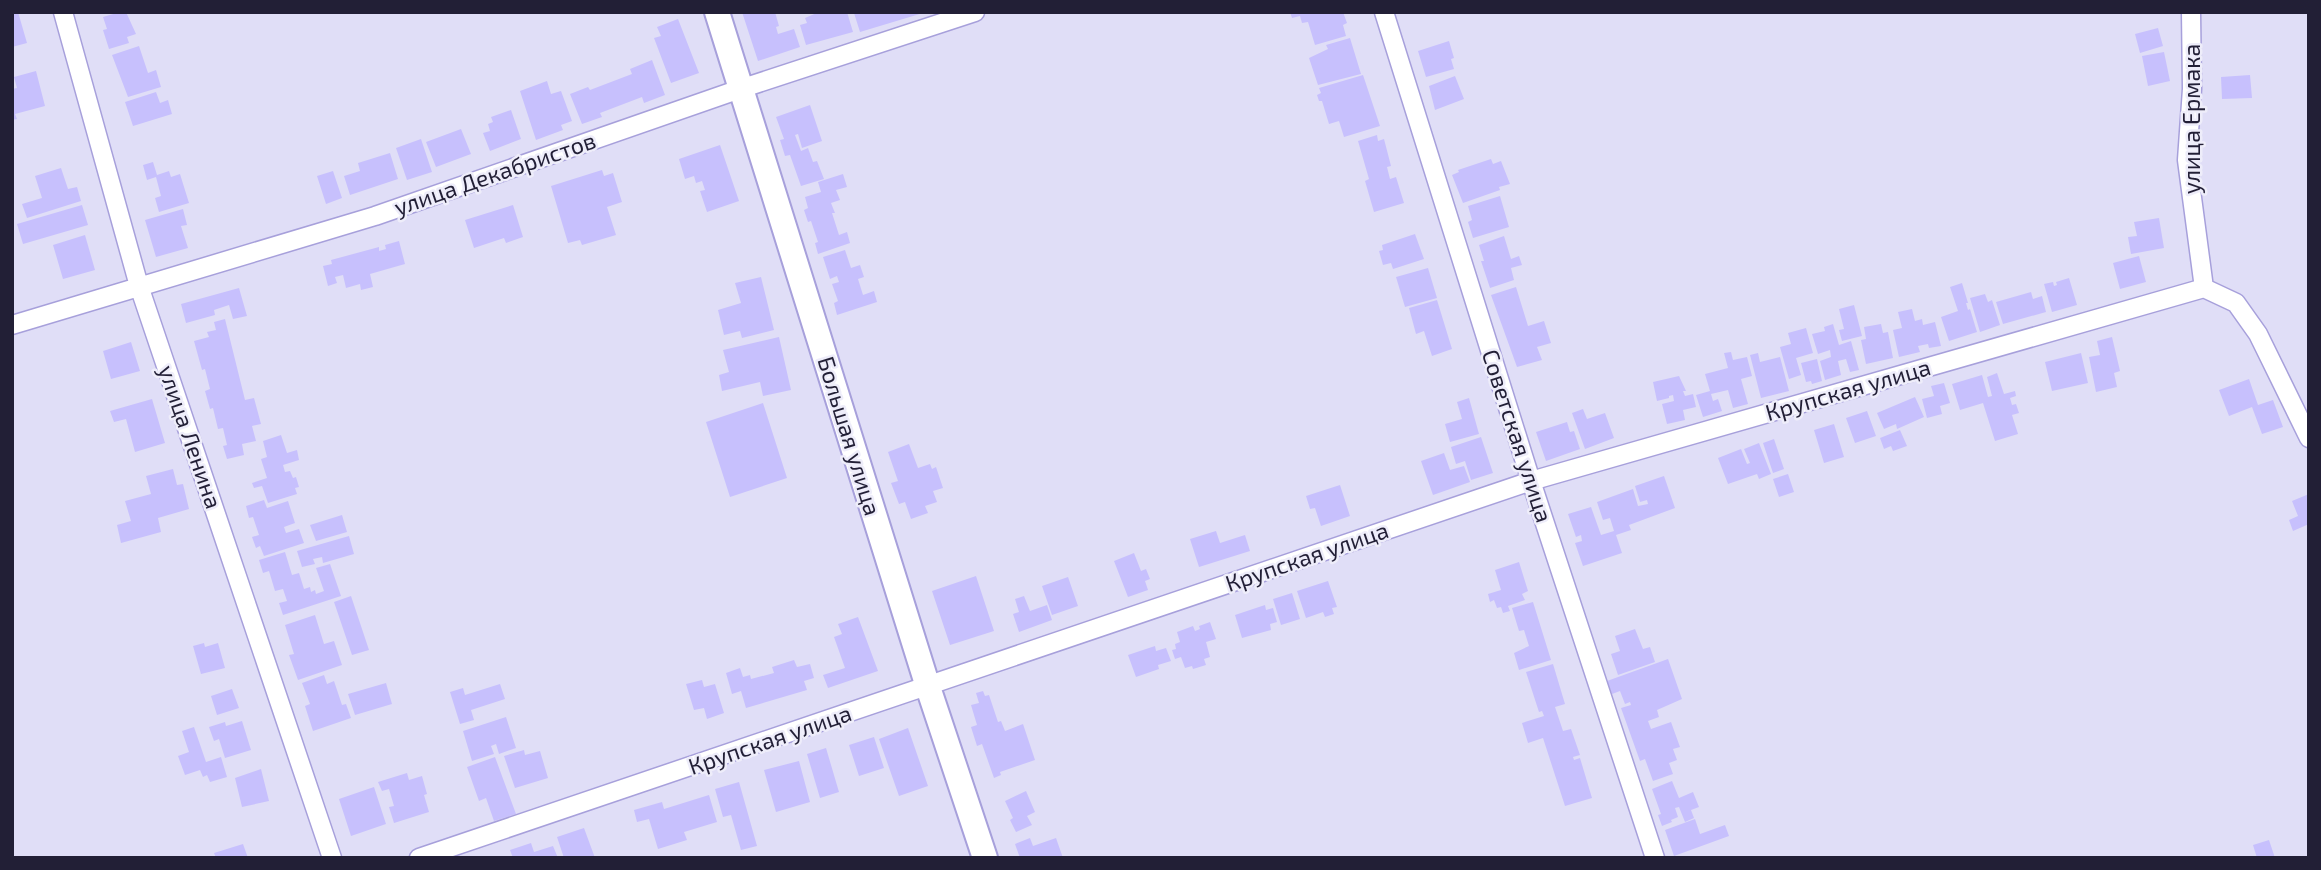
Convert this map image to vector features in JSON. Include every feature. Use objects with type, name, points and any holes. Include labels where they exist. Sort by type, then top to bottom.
[{"type":"street","name":"улица Ленина","points":[[63,12],[139,286],[332,858]]},
{"type":"street","name":"Большая улица","points":[[717,12],[985,858]]},
{"type":"street","name":"улица Декабристов","points":[[12,325],[375,216],[740,89],[975,12]]},
{"type":"street","name":"Советская улица","points":[[1384,12],[1531,481],[1655,858]]},
{"type":"street","name":"улица Ермака","points":[[2191,12],[2192,89],[2188,160],[2204,288]]},
{"type":"street","name":"Крупская улица","points":[[419,858],[1531,481],[2204,288]]},
{"type":"street","points":[[2204,288],[2236,303],[2258,334],[2309,438]]},
{"type":"building","points":[[12,12],[18,12],[27,43],[12,47]]},
{"type":"building","points":[[126,12],[136,34],[127,37],[129,43],[109,49],[103,30],[107,29],[103,17]]},
{"type":"building","points":[[742,12],[775,12],[778,34],[794,29],[800,47],[758,61]]},
{"type":"building","points":[[819,12],[847,12],[853,32],[806,45],[800,25],[807,23],[805,18]]},
{"type":"building","points":[[1290,12],[1343,12],[1347,23],[1343,25],[1346,36],[1315,45],[1308,22],[1302,23],[1300,16],[1292,18]]},
{"type":"building","points":[[854,13],[923,13],[860,32]]},
{"type":"building","points":[[678,19],[699,73],[671,83],[654,38],[661,36],[657,27]]},
{"type":"building","points":[[2158,28],[2163,46],[2140,53],[2135,34]]},
{"type":"building","points":[[1350,38],[1361,74],[1318,85],[1309,58],[1328,49],[1326,45]]},
{"type":"building","points":[[1449,41],[1454,69],[1426,77],[1418,51]]},
{"type":"building","points":[[139,46],[148,73],[156,70],[161,87],[128,97],[112,55]]},
{"type":"building","points":[[2164,52],[2170,81],[2148,86],[2142,56]]},
{"type":"building","points":[[652,60],[665,95],[644,103],[642,97],[600,113],[602,117],[582,124],[570,94],[588,87],[590,90],[632,74],[630,69]]},
{"type":"building","points":[[36,71],[45,106],[15,114],[17,119],[12,120],[12,89],[17,88],[14,77]]},
{"type":"building","points":[[1363,75],[1380,126],[1344,137],[1339,121],[1329,124],[1322,101],[1319,101],[1317,95],[1321,93],[1319,88]]},
{"type":"building","points":[[2250,75],[2252,98],[2222,99],[2221,77]]},
{"type":"building","points":[[1455,76],[1464,99],[1435,110],[1429,86]]},
{"type":"building","points":[[547,81],[551,94],[561,91],[572,121],[561,125],[563,130],[536,140],[520,91]]},
{"type":"building","points":[[156,92],[160,103],[168,100],[172,114],[133,126],[125,102]]},
{"type":"building","points":[[810,105],[822,141],[802,148],[798,134],[795,135],[801,151],[808,148],[813,162],[817,161],[824,179],[801,186],[790,155],[785,156],[780,140],[784,139],[776,117]]},
{"type":"building","points":[[511,110],[521,139],[490,151],[483,133],[490,131],[488,124],[493,122],[491,117]]},
{"type":"building","points":[[461,129],[471,154],[436,167],[426,142]]},
{"type":"building","points":[[1377,135],[1378,141],[1384,139],[1391,166],[1387,167],[1390,179],[1396,177],[1404,203],[1374,212],[1365,181],[1369,179],[1358,141]]},
{"type":"building","points":[[421,139],[432,172],[407,180],[396,148]]},
{"type":"building","points":[[720,145],[739,201],[707,212],[700,191],[705,190],[702,181],[696,183],[694,176],[685,179],[679,159]]},
{"type":"building","points":[[390,153],[398,179],[350,195],[344,176],[360,171],[358,163]]},
{"type":"building","points":[[1491,159],[1493,164],[1501,161],[1510,184],[1463,203],[1452,175],[1459,172],[1458,170]]},
{"type":"building","points":[[153,162],[157,175],[169,171],[171,177],[180,174],[189,203],[159,212],[155,198],[161,196],[156,177],[147,180],[143,165]]},
{"type":"building","points":[[61,168],[68,189],[77,187],[81,201],[27,218],[22,204],[42,198],[35,176]]},
{"type":"building","points":[[602,170],[604,176],[613,173],[622,202],[607,207],[616,235],[582,245],[580,240],[568,243],[551,186]]},
{"type":"building","points":[[333,171],[342,198],[326,204],[317,176]]},
{"type":"building","points":[[843,174],[847,187],[836,190],[840,200],[831,203],[835,213],[832,213],[839,235],[847,232],[850,243],[818,254],[815,243],[818,242],[804,210],[808,208],[805,197],[821,192],[818,182]]},
{"type":"building","points":[[1500,196],[1509,227],[1473,238],[1468,222],[1472,220],[1468,206]]},
{"type":"building","points":[[82,205],[88,225],[23,244],[17,224]]},
{"type":"building","points":[[513,205],[523,237],[506,243],[504,238],[474,248],[465,220]]},
{"type":"building","points":[[183,209],[187,225],[181,226],[188,248],[156,257],[145,220]]},
{"type":"building","points":[[2159,218],[2164,248],[2131,254],[2128,237],[2137,236],[2134,222]]},
{"type":"building","points":[[1415,234],[1424,259],[1393,269],[1391,263],[1383,265],[1379,251],[1383,250],[1382,245]]},
{"type":"building","points":[[85,235],[95,270],[63,279],[53,245]]},
{"type":"building","points":[[1504,236],[1511,259],[1519,256],[1522,265],[1511,268],[1514,280],[1490,288],[1479,245]]},
{"type":"building","points":[[399,241],[405,264],[370,274],[373,287],[361,290],[360,284],[346,288],[343,275],[335,277],[337,283],[328,286],[323,266],[332,264],[331,260],[379,247],[379,251],[386,249],[385,245]]},
{"type":"building","points":[[845,250],[851,268],[860,265],[864,277],[858,279],[863,295],[874,291],[877,302],[837,315],[834,303],[838,301],[832,284],[839,282],[837,276],[830,279],[823,257]]},
{"type":"building","points":[[2139,256],[2146,282],[2120,289],[2113,263]]},
{"type":"building","points":[[1428,268],[1437,298],[1405,307],[1396,277]]},
{"type":"building","points":[[761,277],[774,330],[742,338],[740,331],[724,335],[718,310],[741,303],[735,283]]},
{"type":"building","points":[[2069,278],[2077,305],[2052,312],[2044,284],[2053,282],[2054,286],[2057,285],[2056,282]]},
{"type":"building","points":[[1962,283],[1968,310],[1970,309],[1977,332],[1949,341],[1941,317],[1958,311],[1950,287]]},
{"type":"building","points":[[1516,287],[1528,326],[1544,321],[1551,343],[1537,347],[1542,360],[1517,367],[1491,295]]},
{"type":"building","points":[[239,288],[247,316],[233,319],[229,305],[214,310],[215,315],[186,323],[181,304]]},
{"type":"building","points":[[2031,292],[2033,299],[2042,296],[2046,312],[2003,324],[1996,302]]},
{"type":"building","points":[[1985,294],[1988,302],[1992,300],[2000,325],[1980,332],[1970,298]]},
{"type":"building","points":[[1437,300],[1452,349],[1432,356],[1424,331],[1416,334],[1409,308]]},
{"type":"building","points":[[1854,305],[1862,336],[1842,341],[1839,330],[1844,329],[1839,309]]},
{"type":"building","points":[[1912,309],[1915,321],[1922,319],[1923,325],[1935,322],[1941,346],[1918,346],[1920,352],[1899,357],[1893,330],[1902,328],[1898,312]]},
{"type":"building","points":[[225,319],[245,400],[254,398],[261,424],[252,426],[256,441],[242,444],[244,455],[227,459],[223,446],[227,445],[223,428],[218,429],[213,408],[210,409],[205,391],[210,389],[194,341],[209,337],[207,332],[216,330],[214,322]]},
{"type":"building","points":[[1833,324],[1839,345],[1851,341],[1859,370],[1850,372],[1846,359],[1838,361],[1841,375],[1825,380],[1820,361],[1831,357],[1830,350],[1818,354],[1812,334],[1825,331],[1824,327]]},
{"type":"building","points":[[1881,324],[1883,333],[1888,332],[1893,358],[1866,364],[1861,340],[1866,339],[1864,327]]},
{"type":"building","points":[[1806,328],[1813,353],[1796,358],[1801,375],[1789,379],[1780,347],[1791,344],[1788,333]]},
{"type":"building","points":[[779,337],[791,390],[763,396],[760,382],[722,391],[719,375],[729,372],[723,350]]},
{"type":"building","points":[[2112,337],[2120,371],[2114,373],[2117,387],[2096,392],[2089,357],[2100,355],[2097,341]]},
{"type":"building","points":[[131,342],[140,371],[111,379],[103,351]]},
{"type":"building","points":[[1731,352],[1733,360],[1747,357],[1752,376],[1741,379],[1748,404],[1733,408],[1728,390],[1711,394],[1713,401],[1718,399],[1722,411],[1703,417],[1696,395],[1710,391],[1705,374],[1728,368],[1724,353]]},
{"type":"building","points":[[1758,353],[1760,362],[1780,357],[1789,391],[1761,398],[1750,355]]},
{"type":"building","points":[[2081,353],[2088,383],[2052,391],[2045,362]]},
{"type":"building","points":[[1817,359],[1822,381],[1812,384],[1811,381],[1806,382],[1801,363]]},
{"type":"building","points":[[1997,373],[2004,394],[2015,391],[2016,396],[2010,398],[2019,413],[2012,415],[2018,434],[1995,441],[1983,403],[1960,410],[1952,384],[1982,375],[1988,397],[1992,396],[1987,377]]},
{"type":"building","points":[[1679,376],[1686,391],[1683,391],[1685,396],[1693,394],[1696,407],[1683,410],[1685,420],[1667,424],[1662,404],[1674,401],[1673,395],[1657,401],[1653,382]]},
{"type":"building","points":[[2249,379],[2258,405],[2273,400],[2283,427],[2262,434],[2252,407],[2229,416],[2219,390]]},
{"type":"building","points":[[1944,383],[1950,403],[1940,406],[1942,414],[1927,418],[1922,399],[1934,396],[1931,386]]},
{"type":"building","points":[[1915,397],[1924,417],[1897,429],[1896,424],[1884,429],[1877,413]]},
{"type":"building","points":[[1469,398],[1479,434],[1450,442],[1445,424],[1462,419],[1457,402]]},
{"type":"building","points":[[152,399],[165,443],[135,452],[126,419],[114,422],[110,411]]},
{"type":"building","points":[[763,403],[787,478],[730,497],[706,422]]},
{"type":"building","points":[[1583,409],[1587,419],[1605,413],[1614,438],[1585,449],[1572,413]]},
{"type":"building","points":[[1867,411],[1876,436],[1855,443],[1846,418]]},
{"type":"building","points":[[1567,422],[1570,432],[1574,431],[1580,449],[1546,461],[1536,432]]},
{"type":"building","points":[[1834,424],[1844,457],[1824,463],[1814,430]]},
{"type":"building","points":[[1900,430],[1907,446],[1893,451],[1891,446],[1884,449],[1880,438]]},
{"type":"building","points":[[281,435],[287,453],[297,450],[299,460],[283,465],[285,472],[290,471],[293,478],[296,477],[299,487],[295,488],[297,494],[268,503],[262,486],[254,488],[252,483],[267,478],[261,459],[267,457],[263,441]]},
{"type":"building","points":[[1481,437],[1493,473],[1471,480],[1465,461],[1456,464],[1451,447]]},
{"type":"building","points":[[1774,439],[1784,469],[1773,473],[1763,443]]},
{"type":"building","points":[[1759,443],[1771,474],[1759,479],[1757,474],[1728,484],[1718,458],[1741,449],[1747,464],[1750,463],[1744,449]]},
{"type":"building","points":[[909,444],[918,468],[930,464],[932,469],[936,467],[943,488],[933,491],[937,502],[925,506],[928,513],[911,519],[905,502],[899,504],[891,483],[898,481],[888,452]]},
{"type":"building","points":[[1444,453],[1450,470],[1464,466],[1470,482],[1433,495],[1421,461]]},
{"type":"building","points":[[173,469],[177,485],[183,484],[189,509],[158,518],[161,532],[121,543],[117,525],[131,521],[125,501],[151,494],[146,476]]},
{"type":"building","points":[[1788,474],[1794,492],[1779,497],[1773,479]]},
{"type":"building","points":[[1664,476],[1675,508],[1629,525],[1631,530],[1616,535],[1622,553],[1583,566],[1575,543],[1582,541],[1581,535],[1576,537],[1568,514],[1591,507],[1601,535],[1614,531],[1610,518],[1603,520],[1597,502],[1633,489],[1638,506],[1648,504],[1647,500],[1640,502],[1635,486]]},
{"type":"building","points":[[1340,485],[1350,516],[1321,526],[1315,508],[1310,509],[1306,496]]},
{"type":"building","points":[[2309,494],[2309,524],[2293,531],[2289,520],[2298,516],[2292,501]]},
{"type":"building","points":[[264,500],[267,508],[288,501],[295,523],[284,527],[286,533],[299,529],[304,543],[264,556],[260,546],[256,548],[252,537],[259,535],[253,517],[249,518],[246,506]]},
{"type":"building","points":[[342,515],[347,532],[316,541],[310,525]]},
{"type":"building","points":[[1216,531],[1220,543],[1245,535],[1250,551],[1199,567],[1190,539]]},
{"type":"building","points":[[349,536],[354,554],[323,563],[322,557],[313,559],[315,564],[302,567],[297,551]]},
{"type":"building","points":[[285,552],[292,575],[299,573],[304,589],[310,587],[311,592],[315,590],[316,594],[324,591],[316,568],[330,564],[341,596],[283,615],[279,603],[287,601],[283,589],[275,591],[269,571],[263,573],[259,560]]},
{"type":"building","points":[[1134,553],[1141,571],[1146,569],[1150,579],[1145,581],[1148,590],[1128,597],[1114,561]]},
{"type":"building","points":[[1519,562],[1528,591],[1522,594],[1525,600],[1508,606],[1510,611],[1503,613],[1494,600],[1490,602],[1488,594],[1501,590],[1495,570]]},
{"type":"building","points":[[976,576],[994,631],[950,645],[932,591]]},
{"type":"building","points":[[1068,577],[1078,606],[1052,615],[1042,586]]},
{"type":"building","points":[[1328,581],[1337,607],[1332,608],[1334,614],[1325,617],[1323,612],[1306,618],[1297,591]]},
{"type":"building","points":[[1292,593],[1300,619],[1281,625],[1273,599]]},
{"type":"building","points":[[351,596],[369,650],[352,655],[334,602]]},
{"type":"building","points":[[1024,596],[1030,611],[1047,605],[1052,620],[1019,632],[1013,614],[1019,612],[1015,599]]},
{"type":"building","points":[[1533,602],[1551,660],[1519,670],[1514,653],[1529,646],[1524,630],[1519,631],[1512,608]]},
{"type":"building","points":[[1265,605],[1266,610],[1273,608],[1277,622],[1270,624],[1271,630],[1242,638],[1235,615]]},
{"type":"building","points":[[315,615],[324,644],[334,641],[342,665],[298,680],[289,655],[294,654],[285,625]]},
{"type":"building","points":[[858,617],[878,671],[828,688],[823,675],[845,668],[834,637],[842,634],[838,624]]},
{"type":"building","points":[[1210,622],[1216,639],[1206,642],[1210,657],[1204,659],[1206,665],[1193,669],[1192,666],[1185,668],[1181,657],[1175,659],[1172,650],[1176,649],[1175,644],[1180,642],[1177,632],[1193,626],[1195,631],[1200,629],[1199,626]]},
{"type":"building","points":[[1635,629],[1643,649],[1650,647],[1655,662],[1618,675],[1611,654],[1620,651],[1615,636]]},
{"type":"building","points":[[204,643],[205,647],[218,643],[225,668],[201,674],[193,646]]},
{"type":"building","points":[[1155,646],[1156,651],[1166,648],[1171,661],[1158,665],[1159,669],[1136,677],[1128,655]]},
{"type":"building","points":[[1668,659],[1682,699],[1657,710],[1659,717],[1648,721],[1651,729],[1671,722],[1680,747],[1673,749],[1677,760],[1669,763],[1673,774],[1653,781],[1645,759],[1640,761],[1621,708],[1631,705],[1630,702],[1625,704],[1620,691],[1612,694],[1607,681]]},
{"type":"building","points":[[794,660],[797,667],[810,664],[814,678],[804,681],[807,690],[746,708],[741,691],[732,694],[726,673],[740,668],[743,677],[750,675],[751,679],[774,673],[772,667]]},
{"type":"building","points":[[1553,664],[1565,704],[1555,707],[1563,731],[1571,729],[1580,755],[1573,757],[1574,760],[1580,758],[1592,798],[1565,806],[1543,738],[1528,743],[1522,723],[1544,716],[1542,711],[1539,712],[1526,672]]},
{"type":"building","points":[[324,675],[327,684],[334,681],[342,705],[346,704],[351,718],[313,731],[305,706],[310,704],[302,683]]},
{"type":"building","points":[[702,680],[704,687],[715,684],[724,713],[707,719],[704,708],[694,710],[686,684]]},
{"type":"building","points":[[386,683],[392,704],[355,715],[348,694]]},
{"type":"building","points":[[500,684],[505,699],[471,710],[474,720],[460,724],[450,692],[463,688],[465,695]]},
{"type":"building","points":[[232,689],[239,708],[217,715],[211,696]]},
{"type":"building","points":[[983,691],[985,696],[989,695],[998,722],[1001,721],[1005,731],[1023,724],[1035,760],[1000,772],[1001,775],[994,778],[982,744],[977,746],[971,727],[977,725],[971,705],[979,703],[976,693]]},
{"type":"building","points":[[506,717],[516,748],[499,754],[496,744],[491,746],[494,754],[472,761],[463,731]]},
{"type":"building","points":[[242,721],[251,750],[225,758],[219,739],[214,741],[209,727]]},
{"type":"building","points":[[194,727],[206,762],[221,757],[227,777],[210,782],[207,775],[203,777],[200,770],[185,775],[178,756],[189,752],[182,731]]},
{"type":"building","points":[[908,728],[928,786],[899,796],[879,739]]},
{"type":"building","points":[[874,737],[884,768],[859,776],[849,745]]},
{"type":"building","points":[[826,748],[839,792],[820,798],[807,754]]},
{"type":"building","points":[[524,750],[525,755],[540,751],[548,778],[515,788],[504,756]]},
{"type":"building","points":[[495,757],[516,814],[494,821],[486,798],[479,801],[467,767]]},
{"type":"building","points":[[799,761],[810,802],[776,812],[764,770]]},
{"type":"building","points":[[261,769],[269,801],[242,807],[235,778]]},
{"type":"building","points":[[407,773],[409,780],[422,776],[429,812],[394,823],[389,807],[394,806],[389,789],[382,791],[378,782]]},
{"type":"building","points":[[1672,781],[1679,798],[1693,792],[1699,807],[1691,810],[1694,818],[1685,822],[1679,807],[1675,808],[1678,817],[1662,826],[1658,815],[1661,814],[1652,789]]},
{"type":"building","points":[[739,782],[757,846],[741,850],[731,815],[723,817],[715,789]]},
{"type":"building","points":[[374,787],[386,824],[351,836],[339,799]]},
{"type":"building","points":[[1026,791],[1035,812],[1027,816],[1032,825],[1016,832],[1005,801]]},
{"type":"building","points":[[709,795],[717,822],[684,832],[687,840],[658,849],[649,819],[637,822],[634,810],[662,802],[664,809]]},
{"type":"building","points":[[1695,819],[1700,834],[1725,825],[1729,836],[1674,856],[1665,830]]},
{"type":"building","points":[[584,828],[595,858],[564,858],[557,837]]},
{"type":"building","points":[[1030,838],[1033,846],[1056,838],[1063,858],[1020,858],[1015,844]]},
{"type":"building","points":[[2269,840],[2275,858],[2257,858],[2253,845]]},
{"type":"building","points":[[531,843],[534,852],[553,846],[558,858],[513,858],[510,850]]},
{"type":"building","points":[[243,844],[248,858],[216,858],[214,853]]}]
